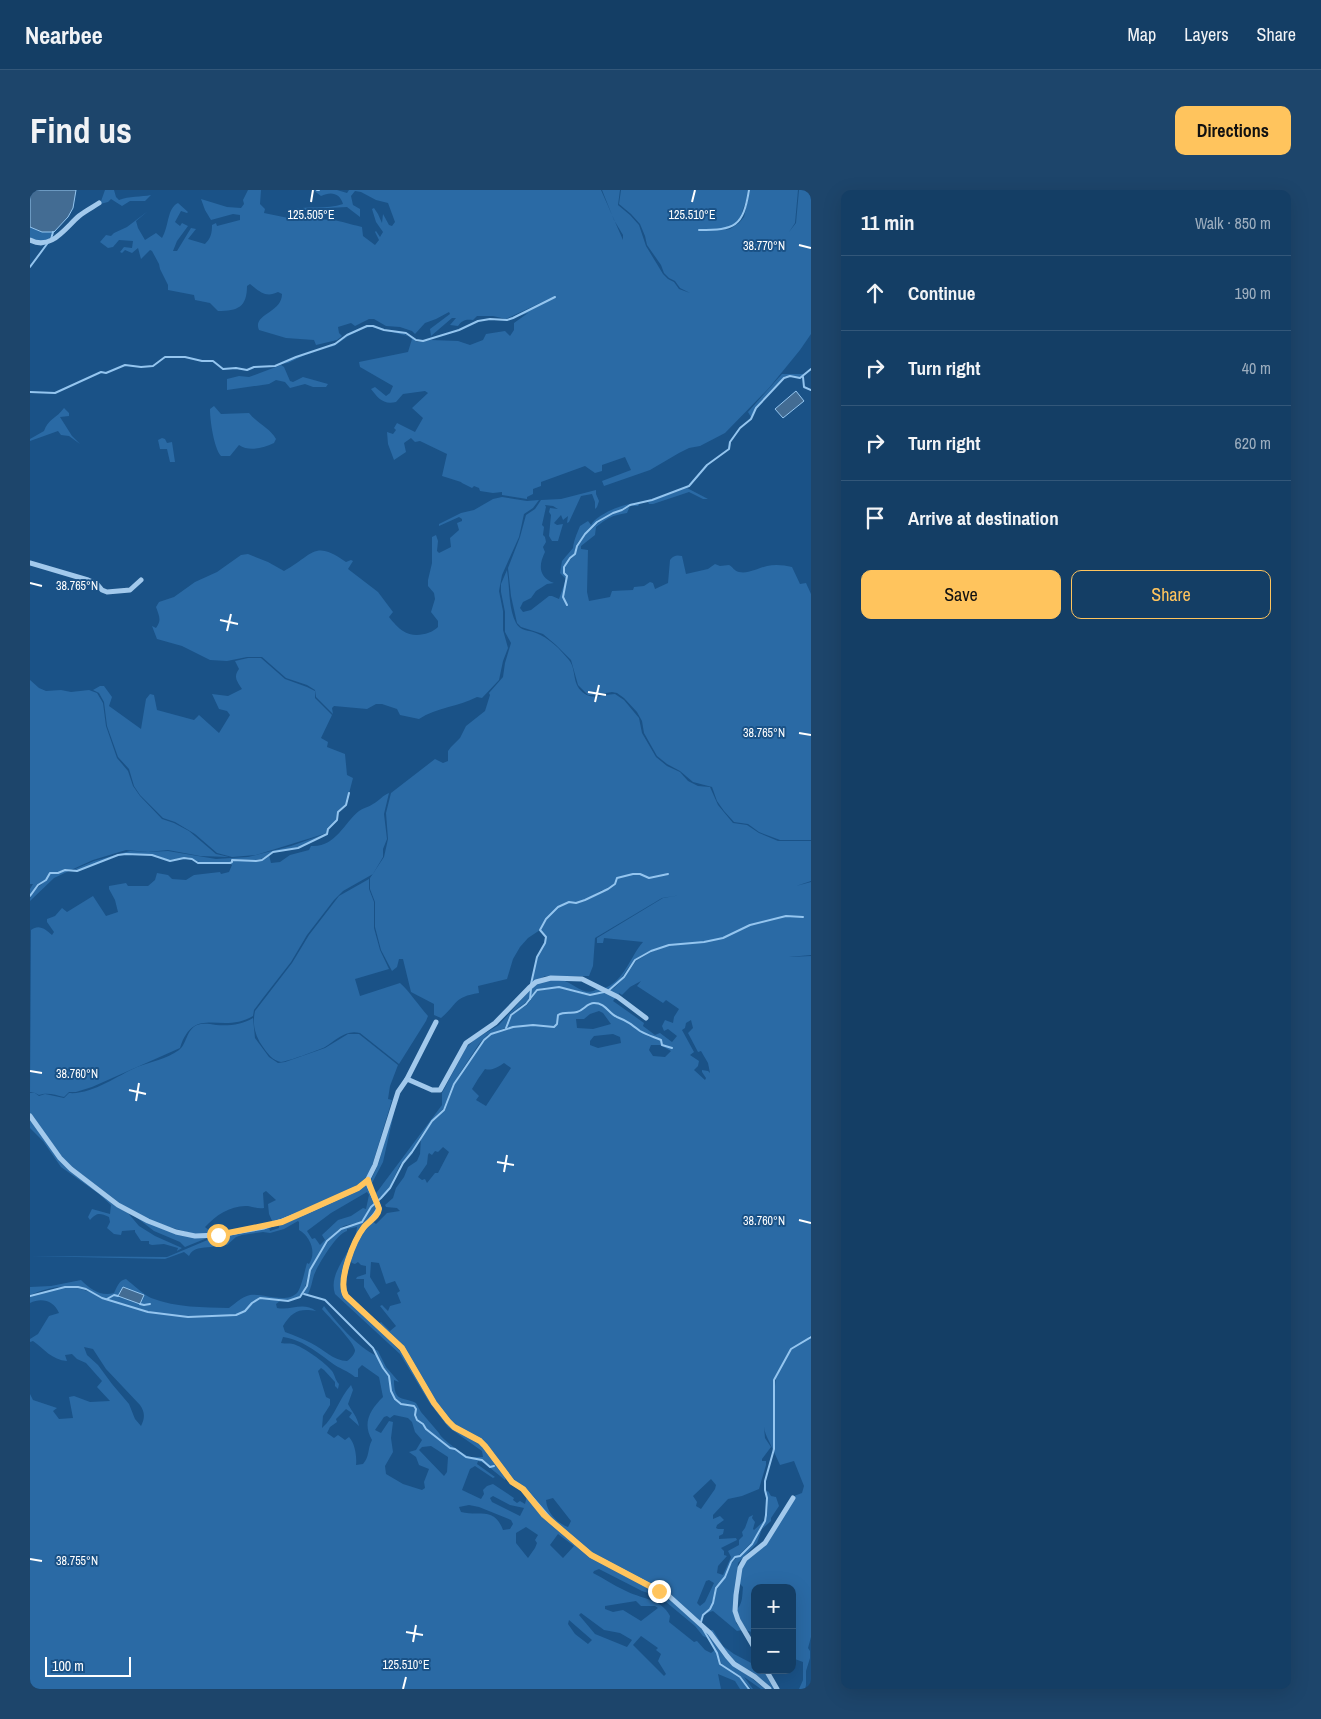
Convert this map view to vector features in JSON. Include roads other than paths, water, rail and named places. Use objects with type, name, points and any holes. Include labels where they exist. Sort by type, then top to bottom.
[{"type":"street","points":[[30,240],[40,243],[47,243],[53,240],[80,215],[100,203]]},
{"type":"street","points":[[30,563],[88,580],[107,592],[130,590],[141,580]]},
{"type":"street","points":[[407,1079],[432,1090],[440,1090],[466,1043],[496,1023],[529,988],[543,980],[551,978],[589,981],[618,997],[646,1018]]},
{"type":"street","points":[[30,1116],[64,1164],[118,1205],[156,1225],[195,1236],[234,1232],[282,1222],[358,1188],[368,1180],[375,1166],[392,1106],[398,1092],[407,1079],[436,1022]]},
{"type":"street","points":[[368,1180],[372,1196],[378,1203],[379,1208],[377,1214],[360,1233],[346,1268],[343,1286],[346,1296],[402,1348],[434,1403],[448,1421],[454,1427],[480,1441],[512,1482],[523,1489],[551,1521],[591,1555],[669,1596],[710,1633],[734,1664],[755,1677],[769,1689]]},
{"type":"street","points":[[751,1642],[738,1620],[736,1610],[740,1568],[745,1559],[765,1543],[792,1498]]},
{"type":"street","points":[[768,1674],[777,1689]]},
{"type":"waterway","points":[[699,230],[721,229],[735,224],[744,212],[749,190]]},
{"type":"waterway","points":[[51,239],[53,232]]},
{"type":"waterway","points":[[30,267],[47,244]]},
{"type":"waterway","points":[[30,392],[55,393],[101,372],[106,373],[125,365],[153,366],[165,357],[185,357],[202,361],[213,361],[223,369],[236,368],[247,370],[254,367],[275,366],[335,344],[347,335],[367,326],[406,333],[416,340],[423,341],[459,330],[478,321],[490,319],[507,320],[555,297]]},
{"type":"waterway","points":[[567,605],[563,597],[567,576],[564,573],[564,567],[575,554],[577,546],[585,534],[597,522],[630,505],[652,500],[689,486],[707,465],[729,449],[730,442],[740,428],[751,419],[756,408],[784,378],[790,376],[800,378],[811,369]]},
{"type":"waterway","points":[[803,377],[804,387],[811,390]]},
{"type":"waterway","points":[[30,896],[38,885],[46,880],[50,873],[58,873],[65,870],[77,871],[118,855],[152,855],[170,861],[184,858],[192,859],[198,863],[262,860],[273,852],[298,848],[327,834],[328,829],[337,820],[338,812],[346,805],[349,793]]},
{"type":"waterway","points":[[531,984],[537,957],[545,943],[546,937],[540,930],[546,919],[558,907],[569,902],[576,903],[585,900],[608,889],[615,884],[617,878],[633,874],[640,874],[649,878],[668,874]]},
{"type":"waterway","points":[[608,991],[624,977],[635,960],[651,951],[669,945],[704,942],[723,938],[750,925],[786,916],[803,917]]},
{"type":"waterway","points":[[506,1028],[511,1015],[526,1004],[537,990],[559,987],[590,995],[604,992]]},
{"type":"waterway","points":[[530,999],[531,989]]},
{"type":"waterway","points":[[30,1296],[65,1287],[78,1287],[86,1289],[102,1298],[148,1312],[188,1317],[236,1315],[245,1311],[260,1298],[288,1301],[300,1297],[307,1286],[310,1270],[327,1241],[341,1229],[362,1222],[371,1207],[390,1188],[403,1163],[432,1121],[444,1110],[454,1084],[484,1040],[491,1034],[513,1027],[533,1025],[554,1027],[557,1024],[558,1015],[577,1012],[589,1004],[598,1003],[640,1031],[661,1040],[662,1045],[672,1048]]},
{"type":"waterway","points":[[304,1294],[325,1300],[373,1348],[389,1376],[391,1391],[395,1399],[401,1404],[414,1406],[417,1420],[426,1429],[450,1448],[455,1449],[466,1457],[482,1460],[490,1467],[494,1466]]},
{"type":"waterway","points":[[107,1299],[114,1295],[118,1296]]},
{"type":"waterway","points":[[140,1304],[150,1304]]},
{"type":"waterway","points":[[701,1622],[703,1615],[710,1609],[716,1588],[725,1577],[731,1562],[752,1544],[765,1521],[767,1498],[765,1481],[774,1449],[774,1380],[791,1349],[811,1337]]},
{"type":"waterway","points":[[703,1629],[717,1653],[720,1664],[740,1677],[749,1689]]}]
